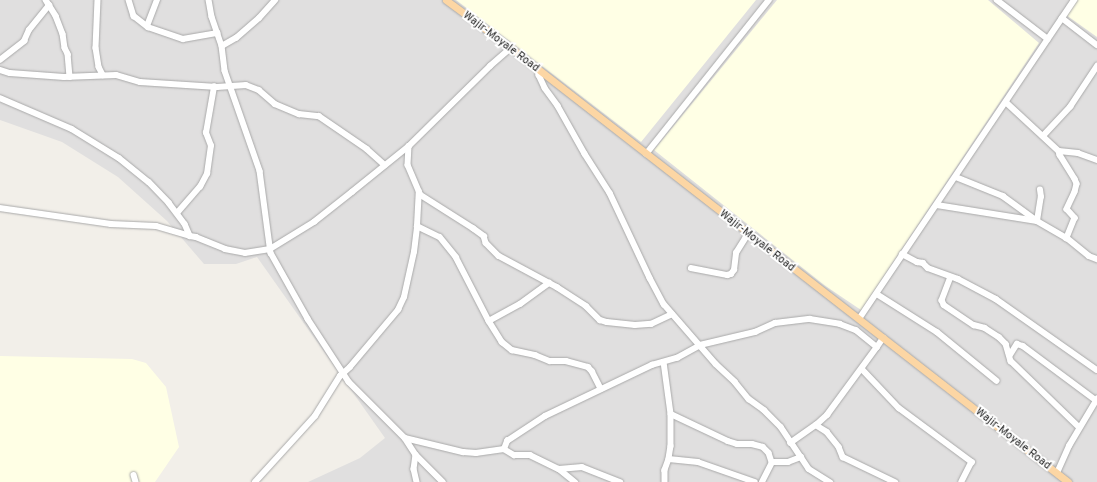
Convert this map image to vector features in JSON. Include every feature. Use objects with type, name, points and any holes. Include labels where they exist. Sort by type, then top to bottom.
[{"type":"main road","name":"Wajir-Moyale Road","points":[[446,0],[511,48],[1068,482]]},
{"type":"street","points":[[98,0],[96,48],[102,75]]},
{"type":"street","points":[[129,0],[134,16],[147,26],[183,39],[217,33]]},
{"type":"street","points":[[147,26],[154,11],[156,0]]},
{"type":"street","points":[[209,0],[217,33],[222,46],[225,71],[260,170],[270,249],[308,319],[349,382],[405,438],[416,455],[442,482]]},
{"type":"street","points":[[222,46],[236,38],[275,0]]},
{"type":"street","points":[[646,154],[770,0]]},
{"type":"street","points":[[997,0],[1048,39]]},
{"type":"street","points":[[859,319],[1074,0]]},
{"type":"street","points":[[0,60],[24,41],[29,30],[48,2],[56,16],[63,34],[65,48],[68,54],[70,77]]},
{"type":"street","points":[[1062,18],[1097,45]]},
{"type":"street","points":[[0,208],[104,224],[156,226],[196,237],[218,247],[245,253],[270,249],[314,222],[409,146],[490,66],[511,48]]},
{"type":"street","points":[[1044,136],[1070,107],[1097,66]]},
{"type":"street","points":[[0,70],[10,73],[70,77],[116,75],[140,82],[214,86],[246,85],[253,87],[275,104],[299,114],[316,114],[367,148],[385,165]]},
{"type":"street","points":[[539,70],[539,75],[545,88],[558,106],[610,193],[650,278],[672,314],[749,399],[764,410],[781,428],[809,469],[830,482]]},
{"type":"street","points":[[178,213],[200,187],[207,174],[211,146],[206,133],[214,86]]},
{"type":"street","points":[[0,98],[72,129],[119,158],[149,182],[178,213],[190,236]]},
{"type":"street","points":[[1006,102],[1037,132],[1044,136],[1060,151],[1060,155],[1076,184],[1076,192],[1067,209],[1075,218],[1075,223],[1067,238]]},
{"type":"street","points":[[255,482],[315,416],[338,377],[344,373],[398,310],[404,297],[417,226],[419,192],[417,182],[408,165],[409,146]]},
{"type":"street","points":[[1060,151],[1078,152],[1097,160]]},
{"type":"street","points":[[956,177],[1003,196],[1037,221],[1067,238],[1089,256],[1097,259]]},
{"type":"street","points":[[1037,221],[1042,197],[1040,190]]},
{"type":"street","points":[[419,192],[424,198],[484,236],[486,243],[499,256],[549,283],[586,306],[600,320],[635,325],[652,324],[672,314]]},
{"type":"street","points":[[937,205],[1037,221]]},
{"type":"street","points":[[417,226],[440,237],[456,257],[489,321],[502,342],[512,350],[535,355],[550,361],[566,361],[583,365],[592,371],[601,389]]},
{"type":"street","points":[[691,268],[727,275],[731,274],[734,270],[736,253],[748,234]]},
{"type":"street","points":[[902,254],[916,262],[923,263],[928,268],[952,277],[996,299],[1097,370]]},
{"type":"street","points":[[952,277],[942,300],[944,305],[974,325],[985,328],[999,337],[1006,344],[1011,361],[1079,427]]},
{"type":"street","points":[[489,321],[520,304],[549,283]]},
{"type":"street","points":[[877,294],[937,332],[997,381]]},
{"type":"street","points":[[504,449],[507,441],[545,416],[652,365],[677,358],[700,345],[755,332],[776,323],[810,319],[840,324],[856,330],[877,347]]},
{"type":"street","points":[[790,443],[827,415],[862,369],[883,338]]},
{"type":"street","points":[[1010,356],[1017,344],[1023,346],[1097,400],[1079,427],[1057,473]]},
{"type":"street","points":[[664,362],[671,414],[669,459],[665,470],[665,482]]},
{"type":"street","points":[[862,369],[899,408],[972,462],[962,482]]},
{"type":"street","points":[[671,414],[728,441],[737,444],[752,444],[763,448],[769,453],[772,462],[762,482]]},
{"type":"street","points":[[816,424],[827,432],[839,447],[843,457],[895,482]]},
{"type":"street","points":[[405,438],[463,452],[476,453],[504,449],[514,455],[530,455],[559,469],[575,482]]},
{"type":"street","points":[[416,455],[414,469],[417,482]]},
{"type":"street","points":[[772,462],[788,462],[801,457]]},
{"type":"street","points":[[669,459],[698,462],[756,482]]},
{"type":"street","points":[[559,469],[582,467],[620,482]]},
{"type":"street","points":[[134,475],[136,482]]},
{"type":"shaded area","points":[[0,0],[1097,0],[1097,482],[308,482],[360,458],[385,438],[257,257],[236,264],[204,264],[167,221],[118,177],[62,142],[0,120]]},
{"type":"shaded area","points":[[456,0],[756,0],[641,142]]},
{"type":"shaded area","points":[[777,0],[988,0],[1039,43],[861,310],[824,285],[654,150]]},
{"type":"shaded area","points":[[1076,0],[1097,0],[1097,37],[1066,15]]},
{"type":"shaded area","points":[[0,356],[132,359],[146,363],[166,387],[179,447],[155,482],[0,482]]}]
